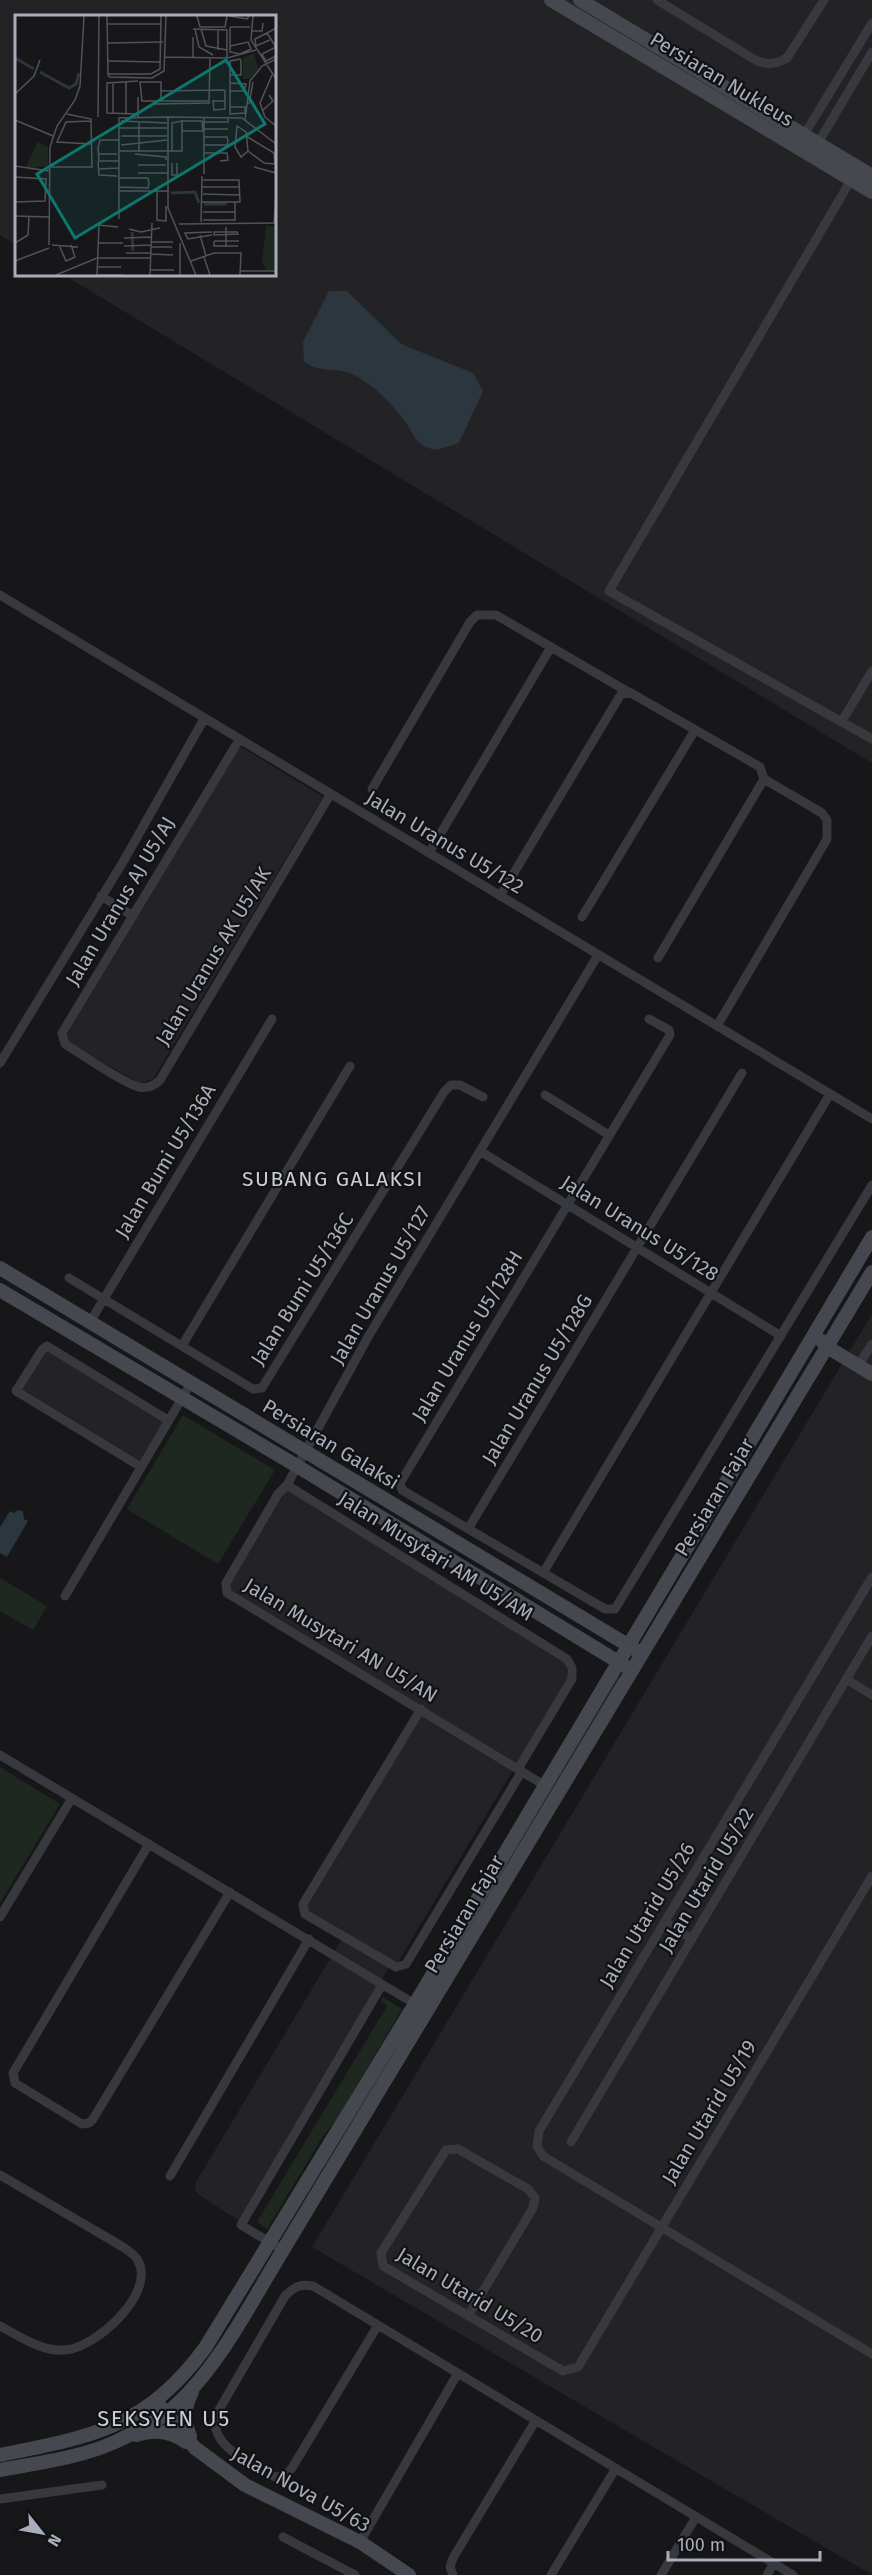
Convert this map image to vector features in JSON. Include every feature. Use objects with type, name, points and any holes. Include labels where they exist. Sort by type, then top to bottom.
[{"type":"main road","name":"Persiaran Nukleus","points":[[551,0],[800,141]]},
{"type":"main road","name":"Persiaran Nukleus","points":[[580,0],[814,150],[851,180],[872,192]]},
{"type":"main road","name":"Persiaran Nukleus","points":[[814,150],[872,176]]},
{"type":"main road","points":[[871,1240],[823,1334],[822,1342],[872,1374]]},
{"type":"main road","name":"Persiaran Fajar","points":[[0,2456],[72,2441],[107,2429],[157,2401],[190,2369],[415,2004],[871,1240]]},
{"type":"main road","name":"Persiaran Galaksi","points":[[0,1268],[642,1653]]},
{"type":"main road","name":"Persiaran Fajar","points":[[0,2470],[72,2455],[114,2443],[166,2413],[196,2385],[225,2345],[284,2250],[872,1272]]},
{"type":"main road","name":"Persiaran Galaksi","points":[[0,1290],[297,1466],[632,1670]]},
{"type":"main road","points":[[751,1439],[808,1357],[815,1351],[827,1347]]},
{"type":"main road","points":[[195,2448],[184,2422],[185,2406],[196,2385]]},
{"type":"main road","name":"Jalan Nova U5/63","points":[[157,2401],[195,2448],[245,2486],[360,2542],[409,2575]]},
{"type":"main road","points":[[114,2443],[144,2432],[159,2431],[176,2435],[195,2448]]},
{"type":"street","points":[[657,0],[757,61],[767,64],[777,63],[787,58],[824,0]]},
{"type":"street","points":[[800,141],[872,22]]},
{"type":"street","points":[[814,150],[872,52]]},
{"type":"street","points":[[851,180],[609,591],[872,739]]},
{"type":"street","name":"Jalan Uranus U5/122","points":[[0,595],[872,1119]]},
{"type":"street","points":[[372,789],[470,622],[477,615],[496,615],[626,694],[760,767],[764,779],[822,813],[827,820],[827,839],[717,1026]]},
{"type":"street","points":[[429,853],[551,647]]},
{"type":"street","points":[[842,721],[872,671]]},
{"type":"street","points":[[500,896],[626,694]]},
{"type":"street","points":[[0,1063],[204,719]]},
{"type":"street","points":[[582,917],[695,730]]},
{"type":"street","name":"Jalan Uranus AJ U5/AJ","points":[[103,1068],[65,1044],[62,1033],[239,740]]},
{"type":"street","points":[[658,958],[764,779]]},
{"type":"street","name":"Jalan Uranus AK U5/AK","points":[[103,1068],[137,1087],[154,1086],[160,1080],[330,795]]},
{"type":"street","points":[[101,896],[133,916]]},
{"type":"street","name":"Jalan Uranus U5/127","points":[[297,1466],[368,1337],[598,955]]},
{"type":"street","name":"Jalan Bumi U5/136A","points":[[90,1322],[272,1019]]},
{"type":"street","name":"Jalan Uranus U5/128H","points":[[468,1529],[400,1487],[400,1483],[670,1035],[669,1030],[649,1019]]},
{"type":"street","points":[[69,1278],[183,1344],[350,1066]]},
{"type":"street","name":"Jalan Uranus U5/128G","points":[[468,1529],[742,1073]]},
{"type":"street","name":"Jalan Bumi U5/136C","points":[[183,1344],[253,1389],[262,1388],[444,1092],[451,1085],[460,1085],[483,1097]]},
{"type":"street","points":[[543,1572],[830,1094]]},
{"type":"street","points":[[545,1095],[609,1135]]},
{"type":"street","name":"Jalan Uranus U5/128","points":[[480,1151],[781,1336]]},
{"type":"street","points":[[468,1529],[605,1609],[615,1609],[872,1185]]},
{"type":"street","points":[[858,1366],[872,1344]]},
{"type":"street","points":[[141,1467],[16,1391],[42,1350],[47,1347],[168,1420]]},
{"type":"street","points":[[65,1596],[191,1383]]},
{"type":"street","points":[[287,1485],[297,1466]]},
{"type":"street","name":"Jalan Musytari AM U5/AM","points":[[287,1485],[567,1659],[572,1668],[572,1678],[520,1770]]},
{"type":"street","name":"Jalan Musytari AN U5/AN","points":[[287,1485],[278,1494],[226,1583],[227,1593],[544,1785]]},
{"type":"street","name":"Jalan Utarid U5/26","points":[[872,1577],[539,2131],[537,2146],[543,2156],[872,2354]]},
{"type":"street","name":"Jalan Utarid U5/22","points":[[570,2142],[872,1636]]},
{"type":"street","points":[[846,1679],[872,1695]]},
{"type":"street","points":[[421,1709],[303,1904],[305,1914],[396,1967],[406,1964],[520,1770]]},
{"type":"street","points":[[0,1755],[428,2012]]},
{"type":"street","points":[[0,1917],[72,1798]]},
{"type":"street","points":[[149,1844],[13,2073],[15,2084],[82,2124],[93,2119],[230,1892]]},
{"type":"street","name":"Jalan Utarid U5/19","points":[[578,2367],[872,1876]]},
{"type":"street","points":[[664,1922],[692,1939]]},
{"type":"street","points":[[170,2176],[309,1939]]},
{"type":"street","points":[[284,2250],[241,2225],[382,1985]]},
{"type":"street","name":"Jalan Utarid U5/20","points":[[468,2316],[533,2208],[535,2198],[528,2189],[458,2149],[446,2150],[381,2253],[383,2266],[468,2316],[563,2371],[578,2367]]},
{"type":"street","points":[[0,2175],[123,2247],[137,2258],[142,2273],[140,2286],[132,2301],[108,2328],[78,2348],[63,2350],[34,2344],[0,2326]]},
{"type":"street","points":[[378,2325],[285,2476],[275,2477],[224,2445],[215,2431],[216,2415],[285,2296],[293,2288],[302,2284],[314,2286],[794,2575]]},
{"type":"street","points":[[360,2542],[458,2373]]},
{"type":"street","points":[[453,2575],[450,2567],[453,2558],[536,2420]]},
{"type":"street","points":[[551,2575],[616,2468]]},
{"type":"street","points":[[0,2499],[102,2485]]},
{"type":"street","points":[[661,2575],[696,2517]]},
{"type":"street","points":[[284,2537],[355,2575]]},
{"type":"street","points":[[768,2575],[774,2564]]},
{"type":"shaded area","points":[[0,0],[872,0],[872,763],[66,276],[276,276],[276,15],[15,15],[15,244],[0,235]]},
{"type":"shaded area","points":[[329,291],[347,291],[401,344],[473,373],[483,391],[459,443],[438,449],[422,445],[393,407],[366,383],[352,374],[320,369],[304,361],[303,342]]},
{"type":"shaded area","points":[[240,746],[323,797],[153,1079],[139,1083],[70,1043],[67,1033]]},
{"type":"shaded area","points":[[872,1314],[872,2575],[312,2247]]},
{"type":"shaded area","points":[[47,1351],[164,1421],[139,1461],[21,1390]]},
{"type":"shaded area","points":[[183,1415],[275,1470],[218,1564],[127,1509]]},
{"type":"shaded area","points":[[288,1490],[565,1661],[568,1678],[398,1962],[393,1960],[239,2221],[198,2194],[195,2189],[196,2182],[345,1934],[308,1912],[306,1907],[426,1709],[230,1591],[230,1583],[281,1496]]},
{"type":"shaded area","points":[[18,1510],[23,1511],[24,1519],[28,1521],[7,1557],[0,1553],[0,1527],[10,1511],[14,1513]]},
{"type":"shaded area","points":[[0,1578],[47,1606],[33,1630],[0,1611]]},
{"type":"shaded area","points":[[616,1676],[620,1678],[428,2002],[424,2000]]},
{"type":"shaded area","points":[[0,1767],[60,1804],[0,1903]]},
{"type":"shaded area","points":[[383,1997],[402,2009],[336,2120],[323,2136],[267,2229],[257,2222],[387,2006],[381,2001]]},
{"type":"district","name":"SUBANG GALAKSI","points":[[333,1179]]},
{"type":"district","name":"SEKSYEN U5","points":[[164,2418]]}]
